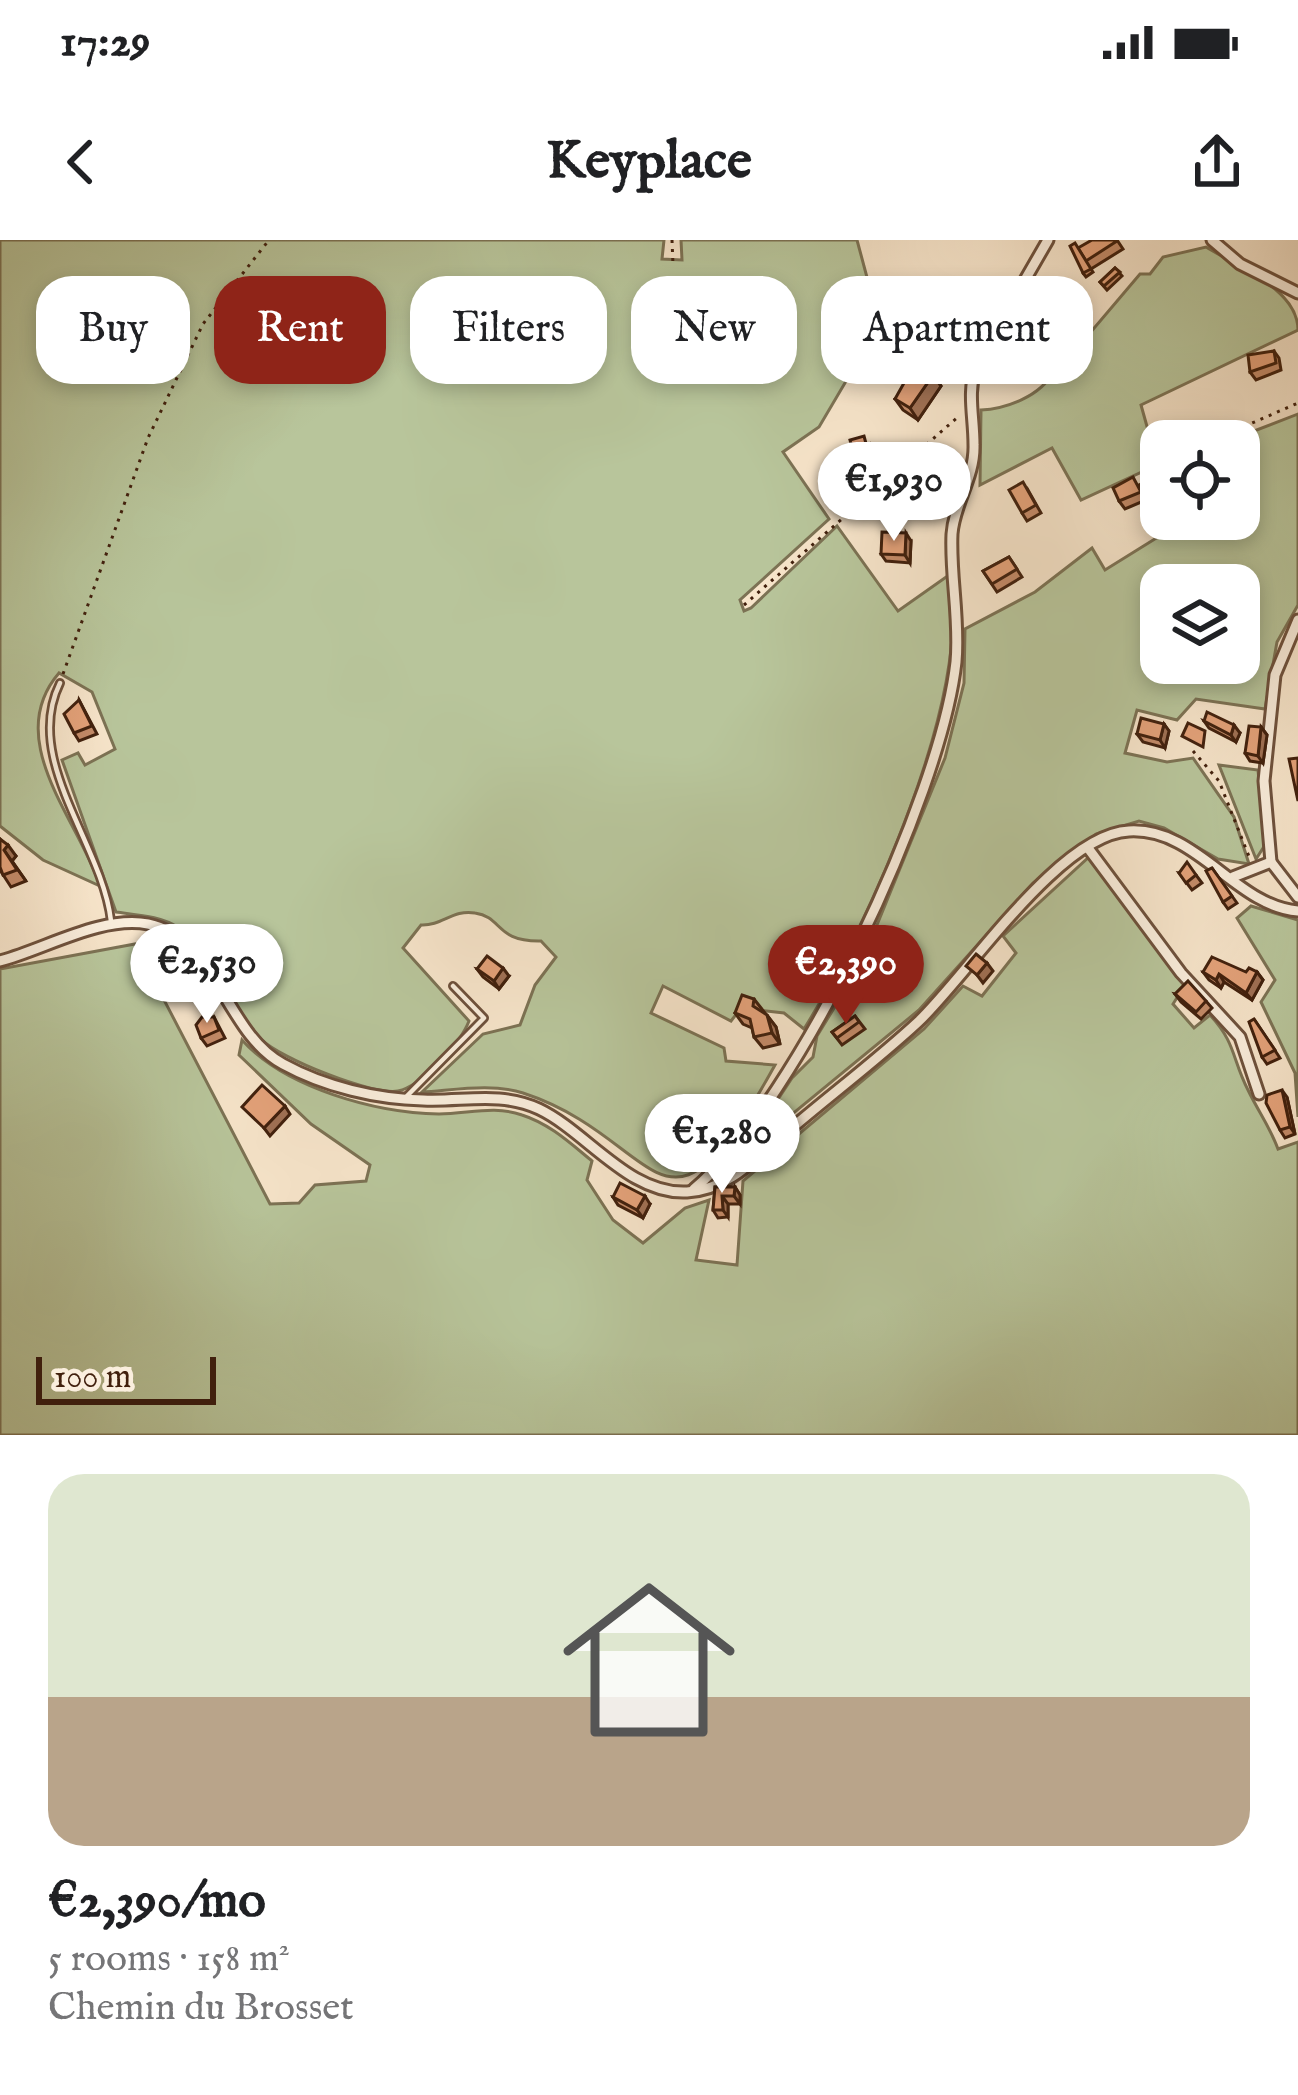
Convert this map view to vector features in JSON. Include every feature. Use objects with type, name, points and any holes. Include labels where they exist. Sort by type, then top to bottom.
[{"type":"street","points":[[690,1192],[736,1147],[853,961],[938,736],[956,664],[952,530],[974,449],[970,406],[976,365],[1048,240]]},
{"type":"street","points":[[1212,240],[1240,264],[1298,293]]},
{"type":"street","points":[[1298,620],[1275,675],[1264,782],[1271,862],[1298,897]]},
{"type":"street","points":[[0,961],[111,926],[151,924],[187,944],[251,1037],[282,1064],[349,1090],[405,1099],[493,1097],[523,1103],[558,1119],[637,1178],[670,1192],[690,1192],[732,1178],[918,1022],[1042,884],[1108,835],[1148,831],[1233,877],[1257,896],[1298,911]]},
{"type":"street","points":[[1088,848],[1181,973],[1240,1037],[1259,1094]]},
{"type":"street","points":[[1233,877],[1271,862]]},
{"type":"lane","points":[[60,683],[47,728],[50,748],[96,857],[111,926]]},
{"type":"lane","points":[[405,1099],[484,1018],[453,986]]},
{"type":"path","points":[[60,683],[148,438],[203,324],[269,240]]},
{"type":"path","points":[[672,240],[673,265]]},
{"type":"path","points":[[1259,420],[1298,403]]},
{"type":"path","points":[[744,604],[970,406]]},
{"type":"path","points":[[1193,751],[1219,782],[1239,820],[1254,872]]},
{"type":"green space","points":[[0,240],[664,240],[662,259],[682,260],[681,240],[857,240],[867,276],[821,276],[821,384],[844,384],[819,427],[783,452],[829,519],[740,600],[744,611],[751,608],[837,526],[898,611],[949,575],[953,624],[946,682],[931,744],[884,872],[804,1029],[784,1013],[741,1008],[731,1021],[663,986],[651,1013],[724,1048],[726,1061],[775,1065],[737,1127],[707,1163],[682,1177],[659,1174],[570,1113],[511,1090],[422,1092],[483,1034],[520,1025],[535,985],[556,957],[541,941],[515,938],[484,915],[460,913],[421,925],[403,948],[469,1021],[449,1051],[418,1081],[398,1091],[369,1088],[271,1047],[250,1026],[192,939],[165,921],[116,912],[62,760],[78,753],[85,765],[115,749],[92,692],[59,673],[43,699],[38,726],[41,753],[100,886],[43,860],[0,826]]},
{"type":"green space","points":[[1206,247],[1277,291],[1295,315],[1298,330],[1141,405],[1145,420],[1140,420],[1140,473],[1081,500],[1052,448],[980,485],[981,410],[1012,404],[1044,384],[1093,384],[1093,329],[1140,274],[1150,274],[1163,257]]},
{"type":"green space","points":[[1298,414],[1298,605],[1277,642],[1265,709],[1196,699],[1177,720],[1137,710],[1125,753],[1167,762],[1193,758],[1234,817],[1249,864],[1218,859],[1164,828],[1139,821],[1096,834],[1033,883],[919,1010],[740,1157],[792,1078],[813,1057],[817,1036],[861,964],[945,758],[964,683],[965,629],[1035,592],[1092,548],[1105,570],[1153,540],[1260,540],[1260,429]]},
{"type":"green space","points":[[1219,765],[1258,770],[1265,845],[1256,859]]},
{"type":"green space","points":[[1089,857],[1185,985],[1173,1004],[1194,1028],[1210,1015],[1225,1034],[1278,1149],[1298,1142],[1298,1435],[0,1435],[0,969],[135,944],[270,1204],[299,1203],[315,1185],[366,1181],[370,1165],[311,1124],[239,1055],[242,1040],[282,1072],[360,1103],[414,1113],[512,1112],[532,1119],[592,1161],[587,1180],[613,1220],[643,1243],[685,1208],[709,1200],[696,1260],[737,1265],[743,1181],[924,1029],[963,986],[982,996],[1016,953],[1003,936]]},
{"type":"green space","points":[[1251,906],[1298,920],[1298,1117],[1295,1073],[1261,1002],[1275,980],[1237,918]]},
{"type":"building","points":[[1092,240],[1117,241],[1086,261],[1078,248]]},
{"type":"building","points":[[1075,243],[1091,269],[1083,273],[1070,246]]},
{"type":"building","points":[[1115,268],[1120,272],[1104,286],[1100,282]]},
{"type":"building","points":[[1274,351],[1276,363],[1250,372],[1248,355]]},
{"type":"building","points":[[903,384],[927,384],[910,408],[895,399]]},
{"type":"building","points":[[864,436],[868,451],[854,455],[850,440]]},
{"type":"building","points":[[934,459],[936,475],[912,479],[910,464]]},
{"type":"building","points":[[1133,477],[1140,492],[1119,501],[1113,488]]},
{"type":"building","points":[[1023,482],[1036,505],[1022,513],[1009,490]]},
{"type":"building","points":[[882,532],[906,533],[905,555],[881,554]]},
{"type":"building","points":[[1009,557],[1017,569],[992,584],[983,571]]},
{"type":"building","points":[[79,700],[92,726],[74,733],[64,714]]},
{"type":"building","points":[[1207,712],[1234,725],[1231,735],[1204,721]]},
{"type":"building","points":[[1141,718],[1164,724],[1160,740],[1137,734]]},
{"type":"building","points":[[1188,723],[1205,731],[1203,747],[1182,736]]},
{"type":"building","points":[[1249,726],[1261,727],[1258,756],[1245,753]]},
{"type":"building","points":[[1298,758],[1298,801],[1289,759]]},
{"type":"building","points":[[0,839],[8,845],[4,850],[17,870],[3,875],[0,867]]},
{"type":"building","points":[[1187,862],[1196,875],[1186,883],[1179,873]]},
{"type":"building","points":[[1212,868],[1232,896],[1223,902],[1206,871]]},
{"type":"building","points":[[976,954],[987,963],[977,975],[966,966]]},
{"type":"building","points":[[487,956],[503,968],[494,981],[477,969]]},
{"type":"building","points":[[1212,957],[1257,972],[1246,993],[1219,974],[1216,980],[1203,972]]},
{"type":"building","points":[[1188,981],[1206,1001],[1196,1012],[1175,994]]},
{"type":"building","points":[[742,995],[754,999],[753,1006],[767,1015],[772,1033],[754,1037],[750,1019],[735,1013]]},
{"type":"building","points":[[855,1016],[859,1022],[837,1038],[832,1032]]},
{"type":"building","points":[[202,1017],[214,1017],[219,1030],[201,1038],[196,1025]]},
{"type":"building","points":[[1254,1019],[1275,1050],[1262,1057],[1249,1022]]},
{"type":"building","points":[[262,1085],[285,1106],[264,1128],[242,1107]]},
{"type":"building","points":[[1282,1090],[1290,1127],[1280,1130],[1266,1103],[1267,1095]]},
{"type":"building","points":[[620,1183],[645,1196],[637,1210],[613,1197]]},
{"type":"building","points":[[715,1187],[735,1187],[734,1196],[722,1196],[723,1210],[713,1210]]}]
